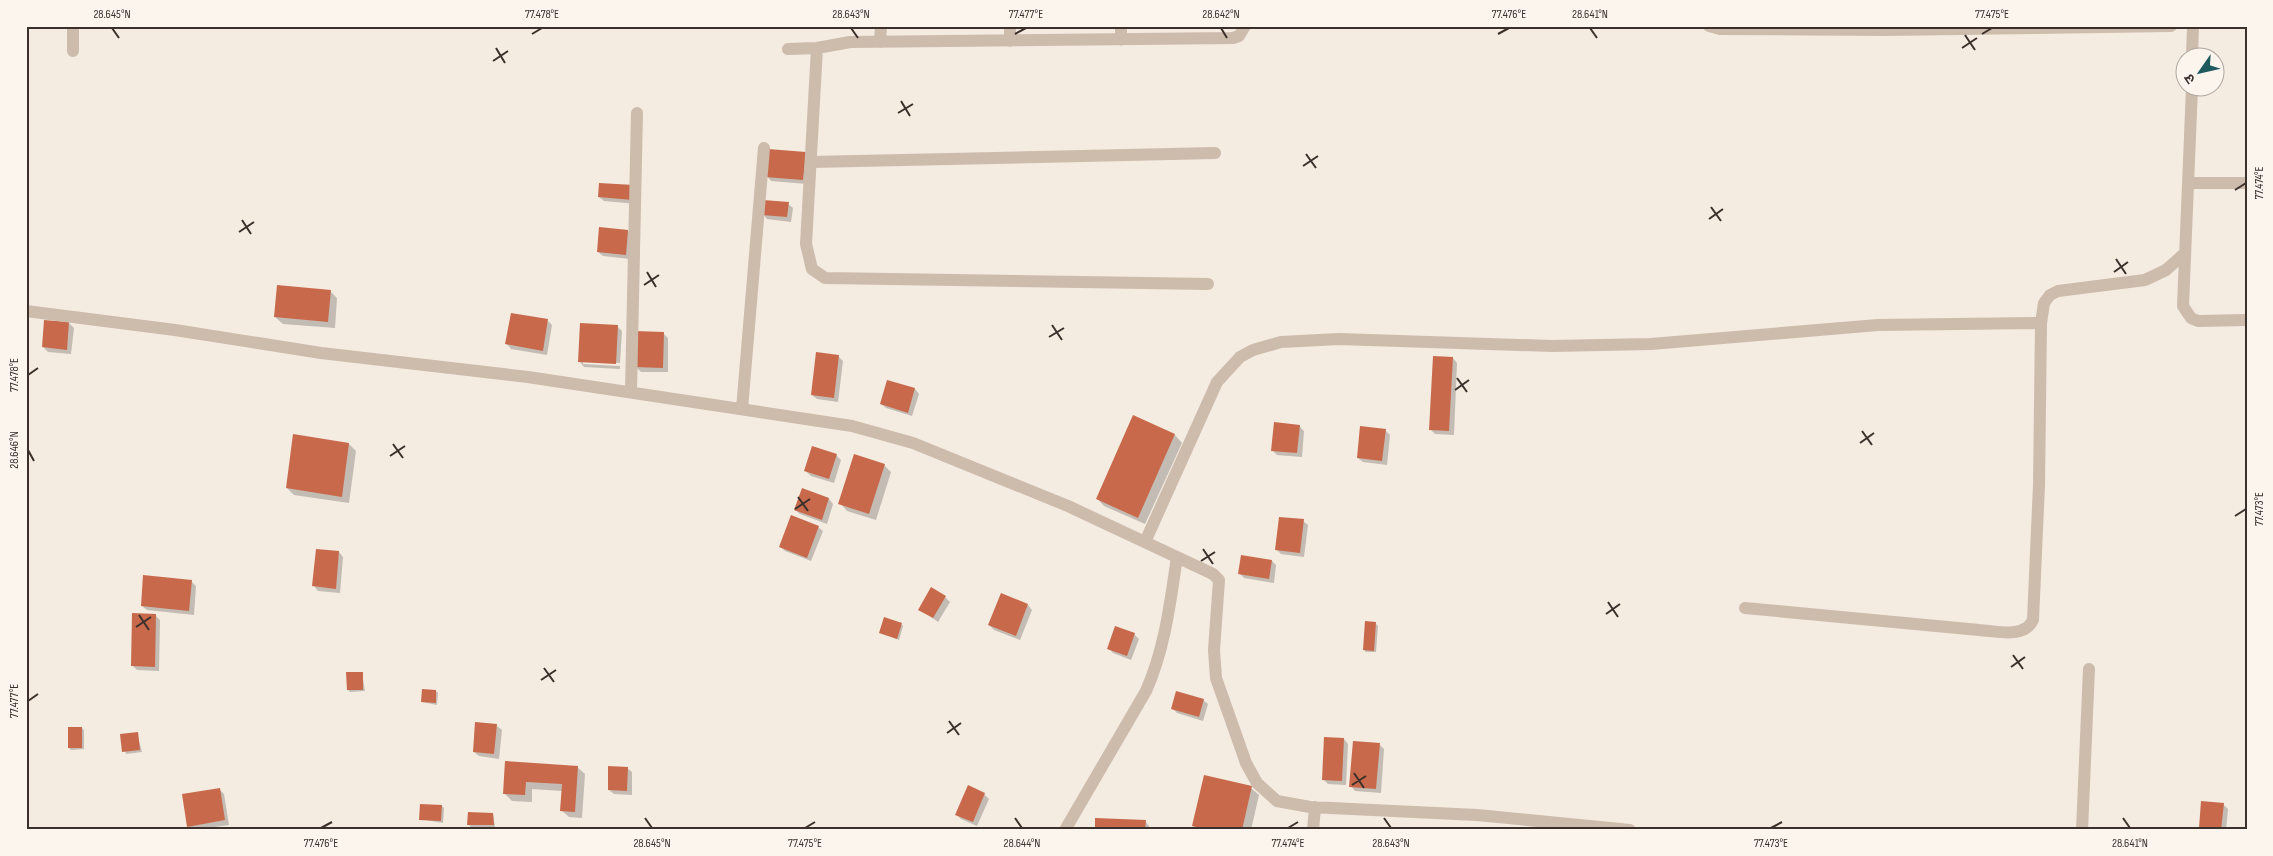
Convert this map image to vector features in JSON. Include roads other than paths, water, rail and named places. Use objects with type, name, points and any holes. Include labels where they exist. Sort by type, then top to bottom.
[{"type":"street","points":[[73,26],[73,52]]},
{"type":"street","points":[[880,26],[880,42]]},
{"type":"street","points":[[1010,26],[1010,41]]},
{"type":"street","points":[[1121,26],[1121,40]]},
{"type":"street","points":[[788,49],[817,48],[850,42],[1233,38],[1239,36],[1245,26]]},
{"type":"street","points":[[1709,26],[1720,29],[2171,26]]},
{"type":"street","points":[[2192,48],[2193,26]]},
{"type":"street","points":[[817,48],[806,244],[812,269],[825,278],[1208,284]]},
{"type":"street","points":[[2192,98],[2190,183],[2182,294],[2183,306],[2186,313],[2198,321],[2247,320]]},
{"type":"street","points":[[631,391],[637,113]]},
{"type":"street","points":[[742,409],[764,148]]},
{"type":"street","points":[[811,162],[1215,153]]},
{"type":"street","points":[[2190,183],[2247,183]]},
{"type":"street","points":[[1745,608],[1980,630],[2017,632],[2031,626],[2034,620],[2040,484],[2041,323],[2044,303],[2050,295],[2058,290],[2145,280],[2166,270],[2185,253]]},
{"type":"street","points":[[26,310],[321,352],[528,376],[631,391],[852,426],[902,438],[1068,506],[1213,574],[1219,580],[1214,650],[1216,678],[1238,745],[1257,784],[1277,801],[1315,807],[1526,825],[1630,830]]},
{"type":"street","points":[[1145,542],[1217,382],[1240,357],[1254,350],[1281,342],[1339,339],[1552,346],[1651,344],[1878,325],[2041,323]]},
{"type":"street","points":[[1065,830],[1146,691],[1156,669],[1163,641],[1177,557]]},
{"type":"street","points":[[2082,830],[2089,669]]},
{"type":"street","points":[[1313,830],[1315,807]]}]
